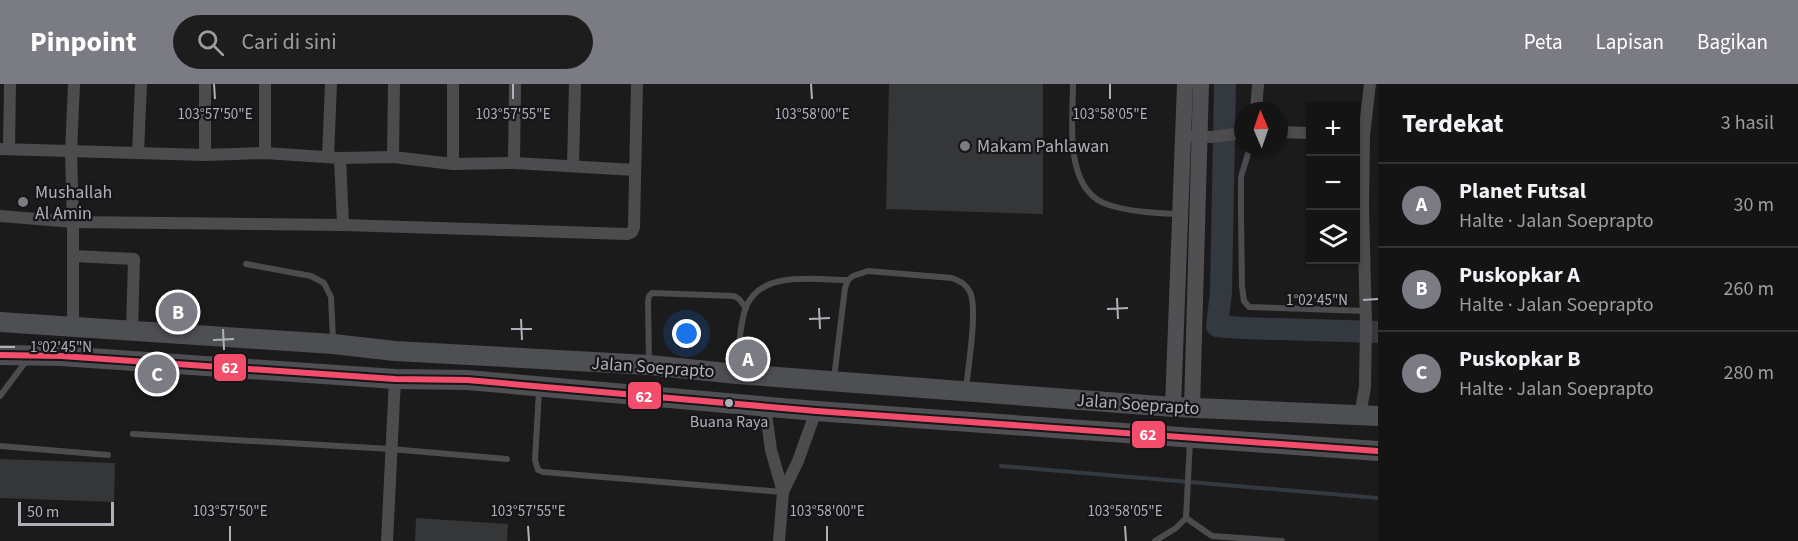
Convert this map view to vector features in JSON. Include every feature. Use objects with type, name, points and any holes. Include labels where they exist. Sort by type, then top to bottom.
[{"type":"highway","name":"Jalan Soeprapto","points":[[0,322],[333,344],[468,356],[649,365],[736,374],[1182,408],[1369,416]]},
{"type":"highway","name":"Jalan Soeprapto","points":[[0,355],[395,379],[467,380],[816,411],[1378,451]]},
{"type":"highway","points":[[467,380],[468,356]]},
{"type":"main road","points":[[1182,408],[1179,214],[1198,136],[1185,84]]},
{"type":"main road","points":[[1182,408],[1197,215],[1201,84]]},
{"type":"street","points":[[10,84],[4,149],[205,155],[265,153],[334,158],[393,157],[453,164],[514,163],[635,170]]},
{"type":"street","points":[[73,327],[71,152],[74,84]]},
{"type":"street","points":[[138,153],[141,84]]},
{"type":"street","points":[[205,84],[205,155]]},
{"type":"street","points":[[265,153],[266,84]]},
{"type":"street","points":[[331,84],[334,158],[343,225]]},
{"type":"street","points":[[393,157],[394,84]]},
{"type":"street","points":[[453,84],[453,164]]},
{"type":"street","points":[[514,163],[515,84]]},
{"type":"street","points":[[573,166],[575,84]]},
{"type":"street","points":[[0,216],[73,222],[343,225],[628,234],[634,227],[637,84]]},
{"type":"street","points":[[1257,102],[1258,84]]},
{"type":"street","points":[[1369,416],[1365,387],[1366,317],[1360,135],[1370,84]]},
{"type":"street","points":[[1288,132],[1306,133]]},
{"type":"street","points":[[1198,136],[1234,134]]},
{"type":"street","points":[[73,256],[134,259],[132,331]]},
{"type":"street","points":[[387,541],[395,379]]},
{"type":"street","points":[[765,406],[771,450],[783,492],[779,541]]},
{"type":"street","points":[[783,492],[798,461],[816,411]]},
{"type":"lane","points":[[1073,84],[1073,161],[1084,187],[1107,205],[1145,212],[1197,215]]},
{"type":"lane","points":[[1248,156],[1242,177],[1241,234],[1244,301],[1249,307],[1366,317]]},
{"type":"lane","points":[[246,264],[311,276],[324,283],[332,304],[333,344]]},
{"type":"lane","points":[[736,374],[741,326],[746,308],[753,296],[763,288],[781,280],[848,280],[861,272],[868,271],[951,278],[962,282],[972,301],[972,329],[965,391]]},
{"type":"lane","points":[[833,381],[848,280]]},
{"type":"lane","points":[[649,365],[648,301],[652,293],[734,296],[746,308]]},
{"type":"lane","points":[[0,396],[30,356]]},
{"type":"lane","points":[[540,386],[535,465],[538,470],[547,474],[783,492]]},
{"type":"lane","points":[[133,434],[390,449],[507,459]]},
{"type":"lane","points":[[1155,541],[1176,528],[1186,518],[1190,438]]},
{"type":"lane","points":[[0,446],[108,455]]},
{"type":"lane","points":[[1186,518],[1212,536],[1282,541]]},
{"type":"building","name":"Makam Pahlawan","points":[[889,84],[1043,84],[1043,214],[886,209]]},
{"type":"building","points":[[0,459],[115,463],[114,502],[0,498]]},
{"type":"building","points":[[416,518],[508,524],[507,541],[415,541]]},
{"type":"waterway","points":[[1225,84],[1221,292],[1217,326],[1378,332]]},
{"type":"waterway","points":[[1001,466],[1378,498]]},
{"type":"transit line","name":"62","points":[[0,355],[61,356],[395,379],[467,380],[816,411],[1378,451]]},
{"type":"place","name":"Makam Pahlawan","points":[[965,146]]},
{"type":"place","name":"Mushallah Al Amin","points":[[23,202]]},
{"type":"place","name":"Puskopkar A","points":[[178,312]]},
{"type":"place","name":"Planet Futsal","points":[[748,359]]},
{"type":"place","name":"Puskopkar B","points":[[157,374]]},
{"type":"place","name":"Buana Raya","points":[[729,403]]}]
